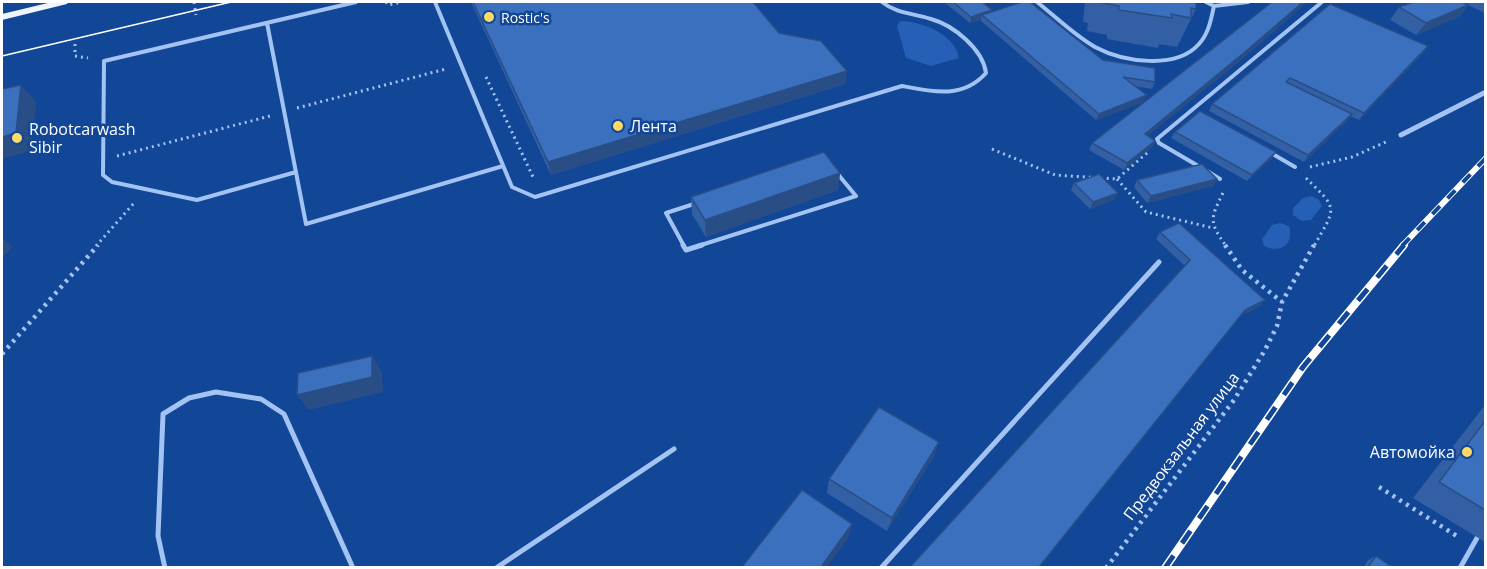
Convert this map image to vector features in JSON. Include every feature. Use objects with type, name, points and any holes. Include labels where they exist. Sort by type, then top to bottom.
[{"type":"main road","points":[[2,15],[63,2]]},
{"type":"street","points":[[1401,135],[1485,92]]},
{"type":"lane","points":[[296,172],[197,200],[112,182],[103,175],[104,61],[356,2]]},
{"type":"lane","points":[[435,2],[512,188],[518,192],[535,196],[545,195],[902,86],[949,94],[975,85],[987,74],[984,60],[949,27],[927,18],[899,12],[882,2]]},
{"type":"lane","points":[[1037,2],[1089,43],[1105,52],[1154,61],[1172,60],[1188,54],[1203,41],[1210,30],[1214,6]]},
{"type":"lane","points":[[1206,2],[1214,6],[1248,2]]},
{"type":"lane","points":[[1220,179],[1159,143],[1157,139],[1322,2]]},
{"type":"lane","points":[[267,22],[306,224],[502,166]]},
{"type":"lane","points":[[1193,109],[1203,115]]},
{"type":"lane","points":[[1264,149],[1295,166]]},
{"type":"lane","points":[[827,161],[856,196],[834,204],[686,250],[666,213],[827,161]]},
{"type":"lane","points":[[881,567],[1159,262]]},
{"type":"lane","points":[[165,567],[158,536],[163,414],[189,398],[216,392],[261,399],[284,414],[354,567]]},
{"type":"lane","points":[[496,567],[674,450]]},
{"type":"lane","points":[[1460,567],[1477,538]]},
{"type":"path","points":[[194,2],[196,15]]},
{"type":"path","points":[[386,2],[388,5],[402,2]]},
{"type":"path","points":[[75,45],[75,56]]},
{"type":"path","points":[[484,72],[537,187]]},
{"type":"path","points":[[1295,166],[1311,167],[1352,157],[1401,135]]},
{"type":"path","points":[[992,149],[1055,175],[1117,179],[1159,143]]},
{"type":"path","name":"Предвокзальная улица","points":[[1106,567],[1234,400],[1265,350],[1277,326],[1282,302],[1332,214],[1330,201],[1295,166]]},
{"type":"path","points":[[1117,179],[1146,212],[1213,228]]},
{"type":"path","points":[[1220,179],[1225,185],[1212,214],[1213,228],[1242,270],[1282,302]]},
{"type":"path","points":[[2,354],[145,190]]},
{"type":"path","points":[[1379,487],[1473,546]]},
{"type":"shaded area","points":[[900,21],[918,23],[936,30],[951,42],[959,58],[931,66],[906,58],[897,26]]},
{"type":"shaded area","points":[[1312,196],[1319,200],[1322,206],[1311,220],[1302,221],[1293,215],[1293,208],[1303,198]]},
{"type":"shaded area","points":[[1280,223],[1289,226],[1288,242],[1285,246],[1276,249],[1264,246],[1262,239],[1272,225]]},
{"type":"building","name":"Лента","points":[[473,2],[753,2],[779,33],[821,41],[847,71],[548,162]]},
{"type":"building","points":[[953,2],[982,2],[992,10],[971,17]]},
{"type":"building","points":[[1022,2],[1030,2],[1103,60],[1155,68],[1155,82],[1123,77],[1147,95],[1099,114],[982,15]]},
{"type":"building","points":[[1098,2],[1196,2],[1196,9],[1191,8],[1191,18],[1171,14],[1172,18],[1119,10],[1119,6]]},
{"type":"building","points":[[1272,2],[1303,2],[1145,134],[1155,141],[1127,163],[1092,143]]},
{"type":"building","points":[[1414,2],[1462,2],[1468,5],[1426,23],[1399,7]]},
{"type":"building","points":[[1330,4],[1428,46],[1364,113],[1290,78],[1286,82],[1352,114],[1308,155],[1212,104]]},
{"type":"building","points":[[21,85],[16,133],[2,137],[2,89]]},
{"type":"building","points":[[1200,111],[1276,152],[1252,175],[1175,132]]},
{"type":"building","points":[[824,152],[840,173],[705,220],[691,197]]},
{"type":"building","points":[[1202,164],[1217,179],[1151,196],[1137,180]]},
{"type":"building","points":[[1099,174],[1118,193],[1093,202],[1074,183]]},
{"type":"building","points":[[1179,223],[1265,300],[1245,310],[1039,567],[911,566],[1190,260],[1160,232]]},
{"type":"building","points":[[372,356],[372,377],[297,395],[298,373]]},
{"type":"building","points":[[879,407],[939,442],[892,518],[829,479]]},
{"type":"building","points":[[1485,421],[1485,510],[1439,482]]},
{"type":"building","points":[[802,490],[852,524],[821,567],[742,567]]},
{"type":"building","points":[[1376,556],[1392,567],[1368,567]]},
{"type":"tram line","points":[[2,56],[231,2]]},
{"type":"railway","points":[[1402,246],[1486,158]]},
{"type":"railway","points":[[1165,568],[1303,367],[1404,245]]},
{"type":"place","name":"Rostic's","points":[[489,17]]},
{"type":"place","name":"Лента","points":[[618,126]]},
{"type":"place","name":"Robotcarwash Sibir","points":[[17,138]]},
{"type":"place","name":"Автомойка","points":[[1467,452]]}]
